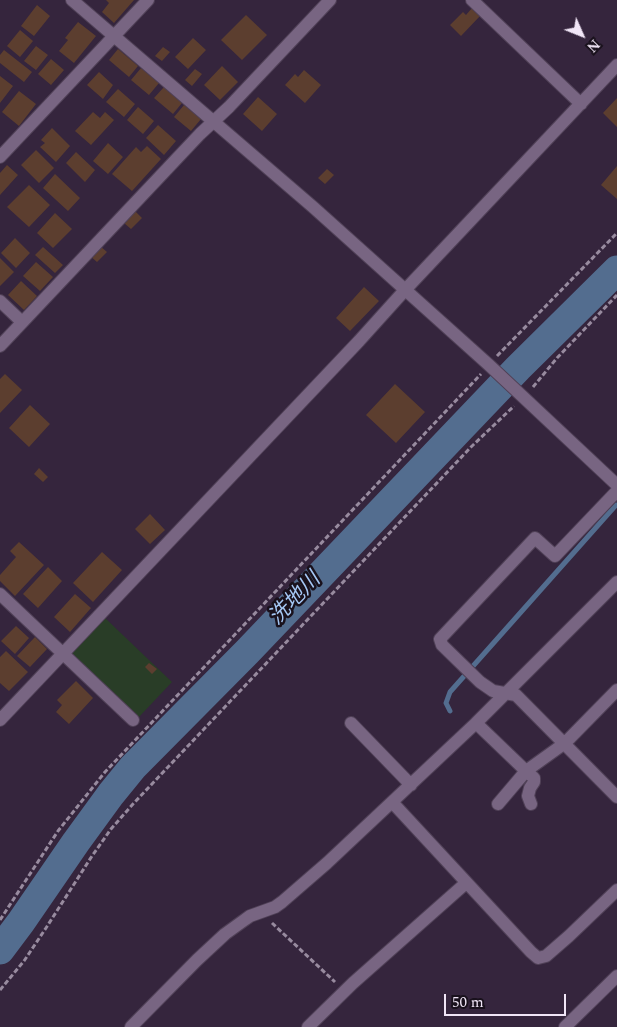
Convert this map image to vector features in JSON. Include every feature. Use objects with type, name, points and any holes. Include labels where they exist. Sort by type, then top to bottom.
[{"type":"street","points":[[72,0],[313,207],[491,366],[617,485]]},
{"type":"street","points":[[0,157],[148,0]]},
{"type":"street","points":[[0,346],[200,134],[330,0]]},
{"type":"street","points":[[472,0],[581,104]]},
{"type":"street","points":[[0,720],[617,65]]},
{"type":"street","points":[[0,301],[22,322]]},
{"type":"street","points":[[617,491],[555,556],[535,538],[440,639],[442,645],[480,682],[493,691],[516,696],[617,797]]},
{"type":"street","points":[[132,1027],[225,934],[250,916],[282,902],[327,863],[506,694],[617,582]]},
{"type":"street","points":[[0,594],[133,720]]},
{"type":"street","points":[[498,804],[526,771],[564,743],[617,690]]},
{"type":"street","points":[[350,723],[411,785]]},
{"type":"street","points":[[476,723],[534,778],[528,796],[530,804]]},
{"type":"street","points":[[392,802],[538,958],[546,956],[617,890]]},
{"type":"street","points":[[308,1027],[345,991],[466,883]]},
{"type":"street","points":[[565,1027],[617,976]]},
{"type":"path","points":[[0,920],[58,831],[105,772],[617,232]]},
{"type":"path","points":[[0,990],[24,961],[92,856],[133,804],[617,296]]},
{"type":"path","points":[[261,912],[345,991]]},
{"type":"green space","points":[[103,616],[172,682],[139,717],[70,652]]},
{"type":"building","points":[[106,0],[134,0],[114,23],[102,12],[109,3]]},
{"type":"building","points":[[37,5],[50,16],[34,36],[21,26]]},
{"type":"building","points":[[472,8],[480,16],[461,36],[450,25],[463,12],[466,15]]},
{"type":"building","points":[[246,15],[267,35],[242,60],[221,40]]},
{"type":"building","points":[[78,22],[96,36],[74,63],[59,51],[68,40],[65,38]]},
{"type":"building","points":[[20,30],[33,41],[20,57],[7,46]]},
{"type":"building","points":[[193,38],[206,50],[188,69],[175,57]]},
{"type":"building","points":[[36,46],[48,55],[36,70],[24,61]]},
{"type":"building","points":[[163,47],[170,52],[162,61],[155,56]]},
{"type":"building","points":[[118,49],[138,66],[129,77],[109,60]]},
{"type":"building","points":[[4,50],[32,72],[24,82],[0,63],[0,55]]},
{"type":"building","points":[[51,59],[64,70],[51,85],[38,74]]},
{"type":"building","points":[[222,66],[238,82],[220,100],[204,85]]},
{"type":"building","points":[[141,68],[159,83],[149,95],[131,80]]},
{"type":"building","points":[[195,69],[202,74],[192,86],[185,80]]},
{"type":"building","points":[[304,70],[321,85],[305,103],[285,85],[295,74],[298,77]]},
{"type":"building","points":[[99,72],[113,85],[103,99],[87,85]]},
{"type":"building","points":[[0,76],[13,86],[0,103]]},
{"type":"building","points":[[164,87],[182,103],[173,114],[154,98]]},
{"type":"building","points":[[118,89],[135,104],[124,117],[106,102]]},
{"type":"building","points":[[19,91],[36,104],[19,126],[2,112]]},
{"type":"building","points":[[258,97],[277,114],[262,131],[243,114]]},
{"type":"building","points":[[617,98],[617,127],[603,113]]},
{"type":"building","points":[[184,105],[201,119],[191,131],[174,117]]},
{"type":"building","points":[[138,107],[154,121],[143,134],[127,120]]},
{"type":"building","points":[[93,112],[100,118],[105,112],[114,120],[91,145],[75,131]]},
{"type":"building","points":[[158,125],[176,141],[164,155],[146,138]]},
{"type":"building","points":[[52,128],[70,146],[56,162],[40,147],[45,143],[41,140]]},
{"type":"building","points":[[108,143],[123,157],[108,174],[93,161]]},
{"type":"building","points":[[147,146],[161,159],[132,191],[112,174],[136,147],[141,152]]},
{"type":"building","points":[[36,150],[54,168],[39,183],[21,165]]},
{"type":"building","points":[[76,152],[95,170],[85,182],[66,163]]},
{"type":"building","points":[[7,165],[18,175],[0,195],[0,173]]},
{"type":"building","points":[[617,166],[617,199],[601,185]]},
{"type":"building","points":[[327,169],[334,175],[325,184],[318,178]]},
{"type":"building","points":[[55,174],[80,198],[68,211],[43,188]]},
{"type":"building","points":[[29,185],[50,205],[29,227],[7,207]]},
{"type":"building","points":[[135,211],[142,218],[131,229],[124,223]]},
{"type":"building","points":[[55,213],[72,229],[53,248],[37,233]]},
{"type":"building","points":[[15,238],[30,253],[16,268],[1,253]]},
{"type":"building","points":[[100,246],[107,252],[97,262],[90,256]]},
{"type":"building","points":[[43,247],[63,265],[55,273],[35,255]]},
{"type":"building","points":[[0,258],[14,272],[0,286]]},
{"type":"building","points":[[36,262],[53,277],[40,291],[23,276]]},
{"type":"building","points":[[21,281],[37,296],[24,310],[8,295]]},
{"type":"building","points":[[364,287],[379,301],[350,331],[336,318]]},
{"type":"building","points":[[5,374],[22,390],[0,413],[0,379]]},
{"type":"building","points":[[395,384],[425,412],[396,443],[366,415]]},
{"type":"building","points":[[30,405],[50,424],[29,447],[9,428]]},
{"type":"building","points":[[39,468],[48,477],[43,482],[34,474]]},
{"type":"building","points":[[150,514],[165,530],[150,544],[135,529]]},
{"type":"building","points":[[19,542],[44,565],[15,596],[0,581],[0,575],[16,557],[10,551]]},
{"type":"building","points":[[102,552],[122,570],[93,602],[73,583]]},
{"type":"building","points":[[48,567],[62,581],[38,608],[23,594]]},
{"type":"building","points":[[75,594],[91,608],[70,632],[54,617]]},
{"type":"building","points":[[16,626],[29,638],[15,654],[1,641]]},
{"type":"building","points":[[35,637],[47,649],[30,667],[17,656]]},
{"type":"building","points":[[6,651],[28,672],[9,691],[0,683],[0,657]]},
{"type":"building","points":[[149,663],[157,669],[152,674],[145,667]]},
{"type":"building","points":[[76,681],[93,698],[69,724],[56,712],[62,705],[57,700]]},
{"type":"waterway","name":"洗地川","points":[[0,950],[76,842],[133,767],[247,652],[518,368],[617,270]]},
{"type":"waterway","points":[[450,711],[446,703],[450,692],[616,505]]}]
